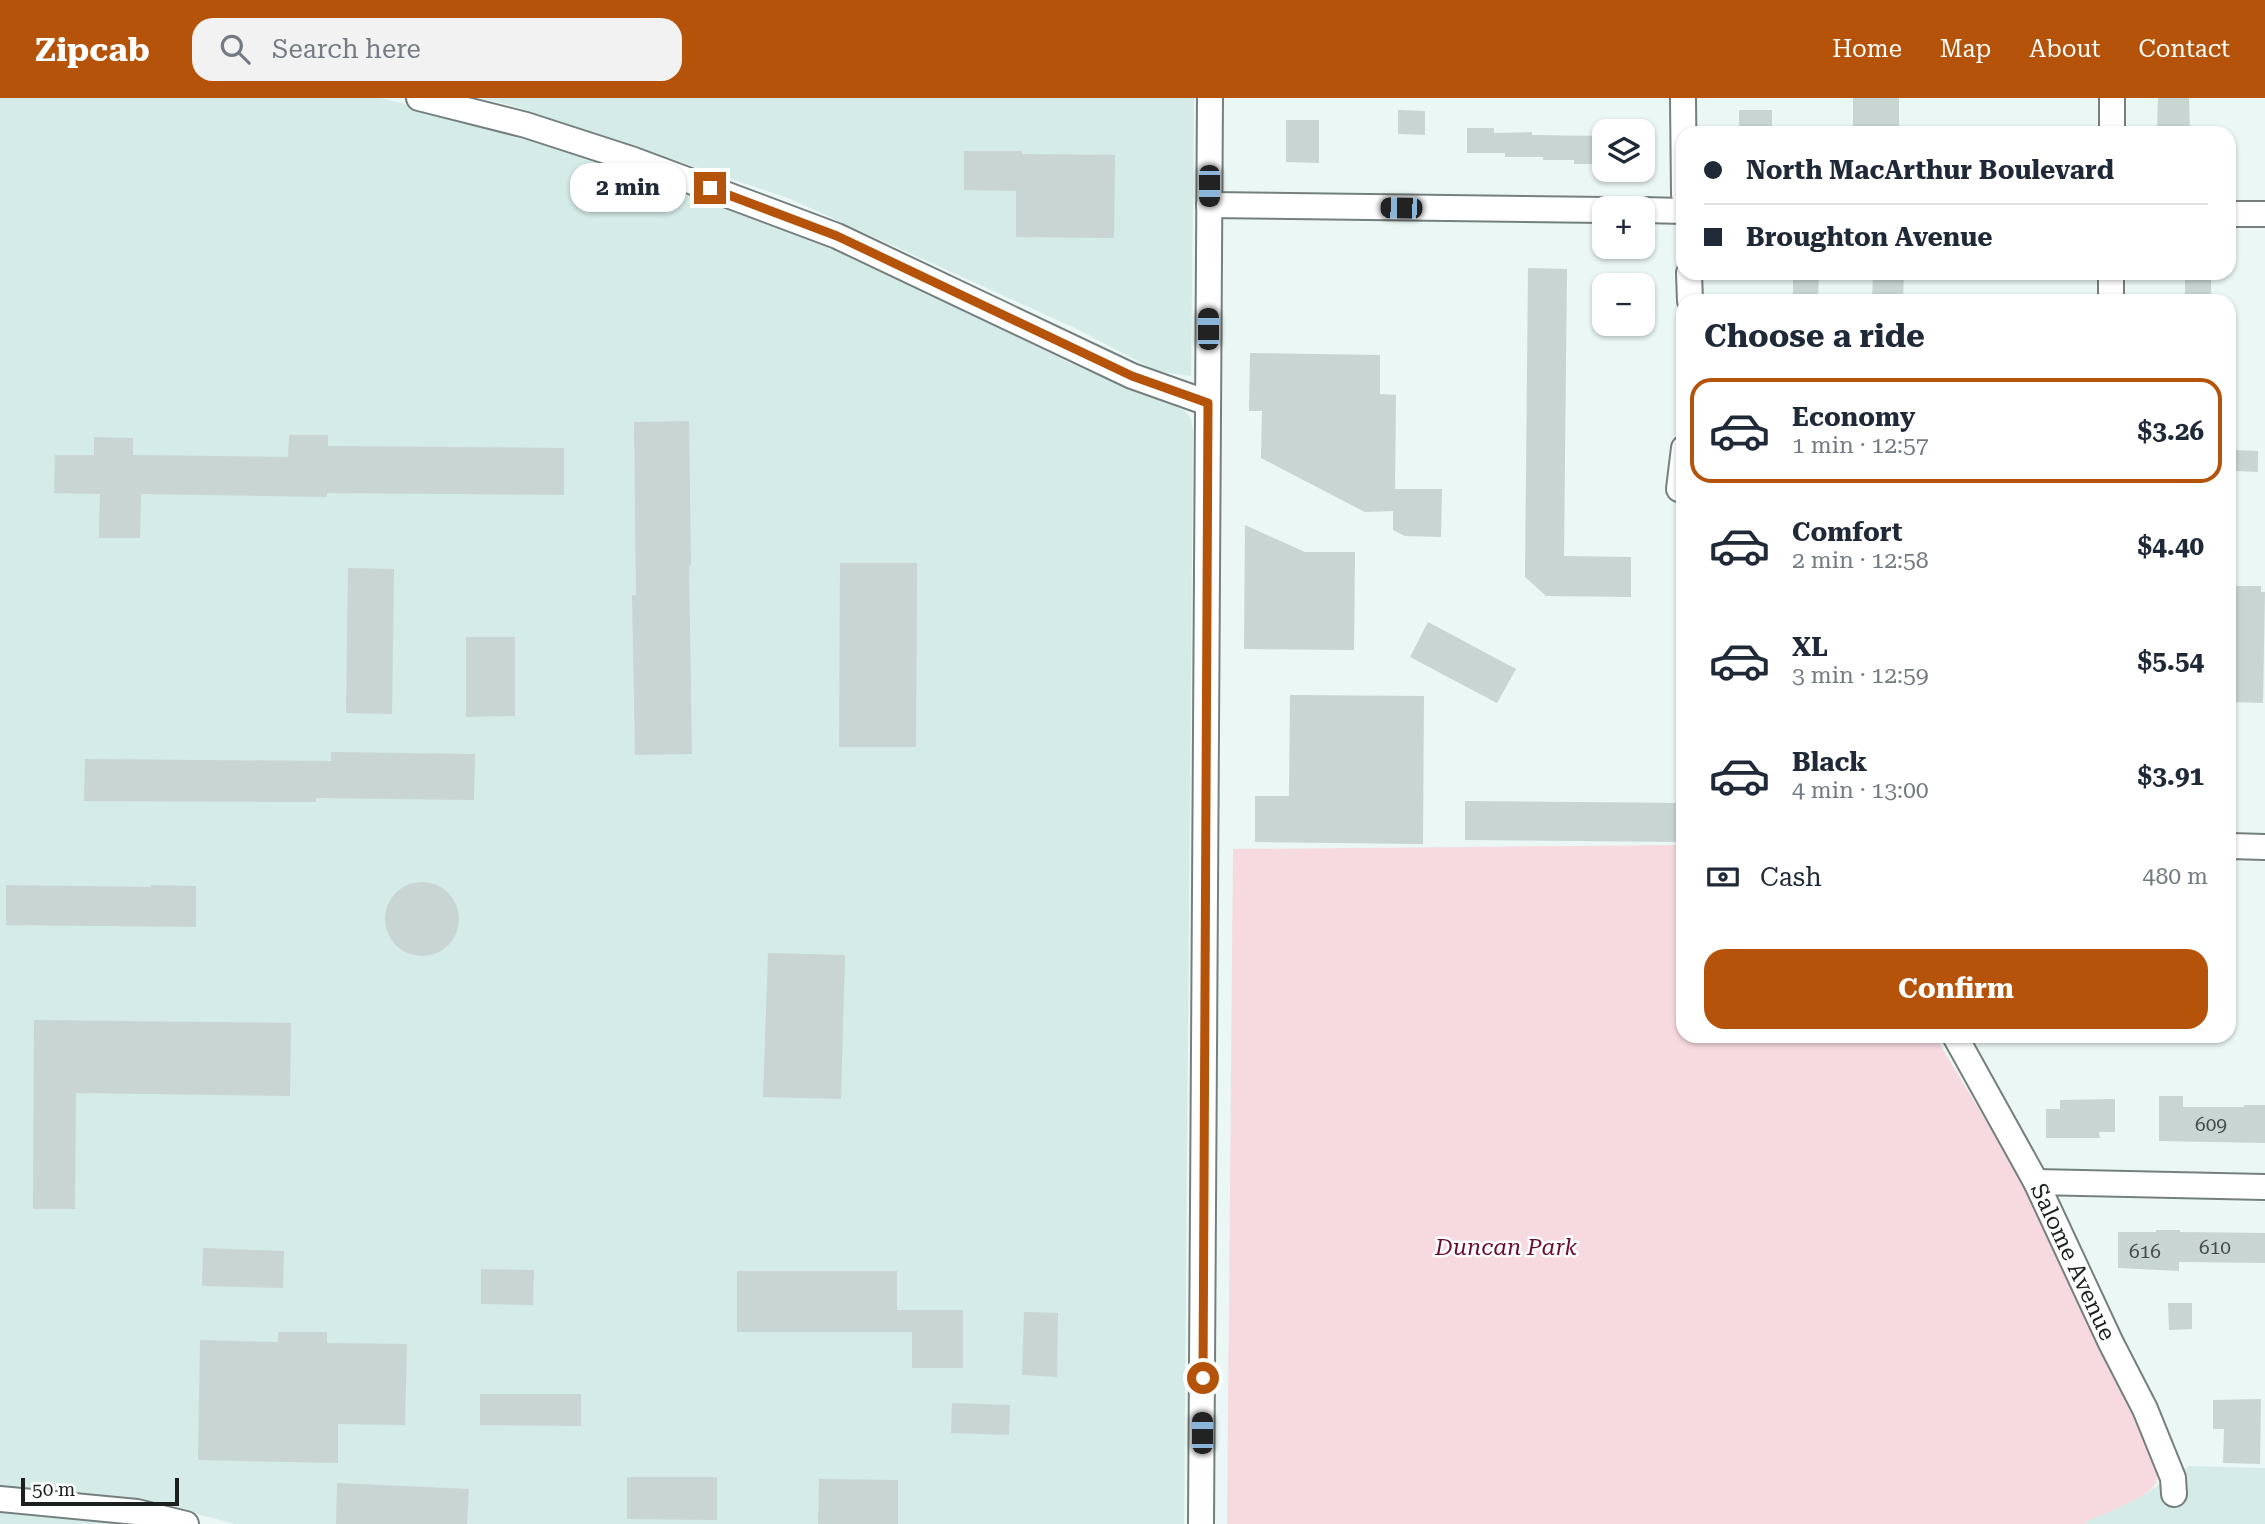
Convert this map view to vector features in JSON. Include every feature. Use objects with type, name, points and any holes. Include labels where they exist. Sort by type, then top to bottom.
[{"type":"street","points":[[419,98],[526,125],[622,156],[837,236],[1132,376],[1208,403]]},
{"type":"street","points":[[1201,1524],[1210,98]]},
{"type":"street","points":[[1683,98],[1683,126]]},
{"type":"street","points":[[2112,98],[2112,126]]},
{"type":"street","points":[[1209,205],[1592,210]]},
{"type":"street","points":[[1655,210],[1676,211]]},
{"type":"street","points":[[2236,214],[2265,214]]},
{"type":"street","points":[[2236,846],[2265,847]]},
{"type":"street","name":"Salome Avenue","points":[[1959,1043],[2036,1182],[2145,1409],[2173,1478],[2174,1494]]},
{"type":"street","points":[[2036,1182],[2265,1187]]},
{"type":"street","points":[[0,1499],[137,1512],[186,1524]]},
{"type":"shaded area","points":[[0,98],[381,98],[528,136],[800,233],[861,260],[1072,364],[1184,410],[1191,419],[1193,431],[1184,1524],[235,1524],[144,1500],[0,1488]]},
{"type":"shaded area","points":[[481,98],[1194,98],[1191,376],[1157,371],[1075,328],[788,198],[513,106]]},
{"type":"shaded area","points":[[2189,1466],[2265,1468],[2265,1524],[2086,1524],[2085,1522],[2145,1494]]},
{"type":"shaded area","points":[[0,1512],[117,1523],[123,1524],[0,1524]]},
{"type":"green space","name":"Duncan Park","points":[[1676,845],[1676,1043],[1939,1043],[2011,1163],[2047,1234],[2154,1460],[2157,1476],[2154,1486],[2142,1496],[2085,1522],[2086,1524],[1227,1524],[1233,849]]},
{"type":"building","points":[[1853,98],[1899,98],[1899,126],[1853,126]]},
{"type":"building","points":[[2158,98],[2189,98],[2190,126],[2157,126]]},
{"type":"building","points":[[1398,110],[1425,111],[1425,135],[1398,134]]},
{"type":"building","points":[[1739,110],[1772,110],[1772,126],[1739,126]]},
{"type":"building","points":[[1286,120],[1319,120],[1319,163],[1286,162]]},
{"type":"building","points":[[1467,128],[1494,128],[1494,133],[1592,136],[1592,164],[1574,164],[1574,160],[1543,160],[1543,157],[1505,157],[1505,153],[1467,153]]},
{"type":"building","points":[[964,151],[1115,155],[1114,238],[1016,237],[1016,191],[964,190]]},
{"type":"building","points":[[1528,268],[1567,269],[1564,556],[1631,557],[1631,597],[1546,596],[1525,577]]},
{"type":"building","points":[[1793,280],[1819,280],[1818,294],[1793,294]]},
{"type":"building","points":[[1873,280],[1904,280],[1903,294],[1872,294]]},
{"type":"building","points":[[2185,280],[2211,280],[2211,294],[2185,294]]},
{"type":"building","points":[[1250,353],[1380,355],[1380,394],[1396,395],[1395,489],[1442,489],[1441,537],[1405,536],[1393,530],[1393,511],[1365,512],[1261,458],[1262,411],[1249,411]]},
{"type":"building","points":[[689,421],[692,754],[635,755],[632,595],[636,595],[634,422]]},
{"type":"building","points":[[289,435],[328,435],[328,446],[564,448],[564,495],[327,493],[327,497],[141,494],[140,538],[99,538],[100,494],[54,493],[55,455],[94,455],[94,437],[133,438],[133,455],[288,457]]},
{"type":"building","points":[[2236,450],[2258,451],[2258,472],[2236,471]]},
{"type":"building","points":[[1245,525],[1305,552],[1355,552],[1354,650],[1244,649]]},
{"type":"building","points":[[840,563],[917,563],[916,747],[839,747]]},
{"type":"building","points":[[348,568],[394,569],[392,714],[346,713]]},
{"type":"building","points":[[2236,586],[2261,586],[2261,592],[2265,592],[2263,703],[2236,702]]},
{"type":"building","points":[[1428,622],[1516,669],[1497,703],[1410,657]]},
{"type":"building","points":[[466,637],[515,637],[515,716],[466,717]]},
{"type":"building","points":[[1290,695],[1424,696],[1423,844],[1255,842],[1255,796],[1289,796]]},
{"type":"building","points":[[331,752],[475,754],[474,800],[316,798],[316,802],[84,801],[85,759],[331,761]]},
{"type":"building","points":[[1465,801],[1676,803],[1676,842],[1465,840]]},
{"type":"building","points":[[422,882],[443,888],[453,898],[459,919],[453,940],[443,950],[422,956],[401,950],[391,940],[385,919],[391,898],[401,888]]},
{"type":"building","points":[[6,885],[196,886],[196,927],[6,925]]},
{"type":"building","points":[[768,953],[845,955],[841,1099],[763,1097]]},
{"type":"building","points":[[34,1020],[291,1023],[290,1096],[76,1093],[75,1209],[33,1209]]},
{"type":"building","points":[[2159,1096],[2183,1096],[2183,1107],[2265,1105],[2265,1143],[2159,1141]]},
{"type":"building","points":[[2115,1099],[2115,1132],[2099,1132],[2100,1138],[2046,1138],[2046,1109],[2060,1109],[2060,1100]]},
{"type":"building","points":[[2156,1230],[2265,1233],[2265,1263],[2179,1262],[2179,1271],[2118,1268],[2118,1232]]},
{"type":"building","points":[[203,1248],[284,1251],[283,1288],[202,1286]]},
{"type":"building","points":[[481,1269],[534,1270],[533,1305],[481,1304]]},
{"type":"building","points":[[737,1271],[897,1271],[897,1310],[963,1310],[963,1368],[912,1368],[912,1332],[737,1332]]},
{"type":"building","points":[[2168,1303],[2192,1303],[2192,1329],[2169,1330]]},
{"type":"building","points":[[1024,1312],[1058,1313],[1057,1377],[1022,1375]]},
{"type":"building","points":[[278,1332],[327,1332],[327,1343],[407,1344],[405,1425],[338,1424],[338,1463],[198,1460],[200,1340],[278,1342]]},
{"type":"building","points":[[480,1394],[581,1394],[581,1426],[480,1425]]},
{"type":"building","points":[[2261,1399],[2260,1464],[2223,1463],[2224,1429],[2213,1429],[2213,1400]]},
{"type":"building","points":[[952,1403],[1010,1405],[1009,1435],[951,1433]]},
{"type":"building","points":[[627,1477],[717,1477],[717,1520],[627,1519]]},
{"type":"building","points":[[819,1479],[898,1480],[898,1524],[818,1524]]},
{"type":"building","points":[[337,1483],[469,1489],[467,1524],[336,1524]]},
{"type":"route","points":[[710,188],[837,236],[1132,376],[1208,403],[1203,1378]]}]
